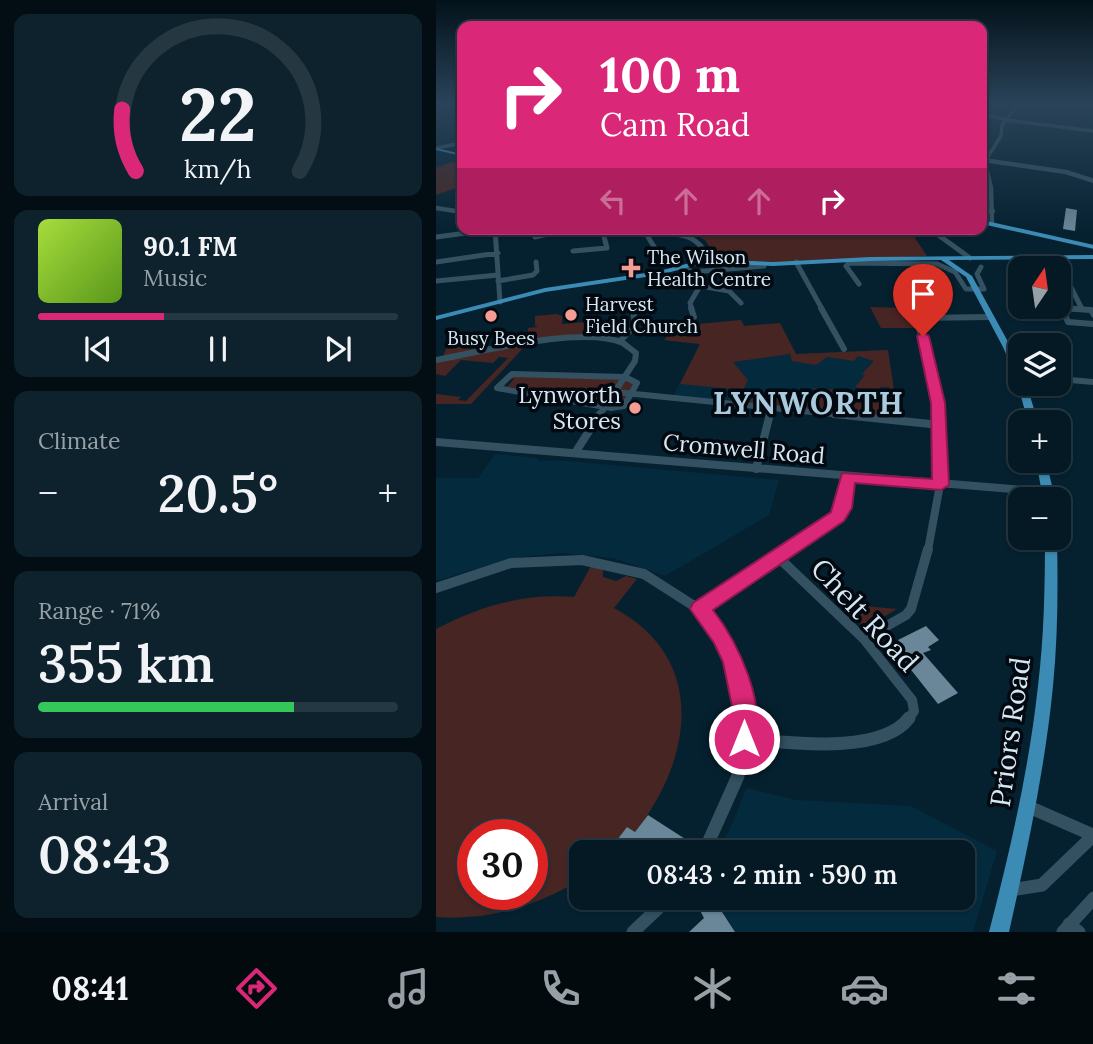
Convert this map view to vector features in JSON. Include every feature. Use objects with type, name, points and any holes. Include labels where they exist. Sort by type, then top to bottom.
[{"type":"main road","points":[[436,148],[457,154]]},
{"type":"main road","points":[[987,223],[1093,247]]},
{"type":"main road","points":[[1071,258],[1093,257]]},
{"type":"main road","points":[[942,258],[969,276],[1008,354]]},
{"type":"main road","points":[[969,276],[974,258]]},
{"type":"main road","points":[[436,318],[558,287],[659,273],[711,260],[741,265],[1008,258]]},
{"type":"main road","name":"Priors Road","points":[[999,932],[1029,807],[1045,696],[1053,608],[1051,550]]},
{"type":"street","points":[[987,161],[1066,172],[1093,181]]},
{"type":"street","points":[[987,178],[993,212],[992,224]]},
{"type":"street","points":[[436,208],[457,211]]},
{"type":"street","points":[[987,211],[993,212]]},
{"type":"street","points":[[436,237],[457,234]]},
{"type":"street","points":[[496,235],[500,302]]},
{"type":"street","points":[[535,237],[545,235]]},
{"type":"street","points":[[603,235],[608,256]]},
{"type":"street","points":[[650,235],[648,237],[658,253]]},
{"type":"street","points":[[693,235],[711,260]]},
{"type":"street","points":[[936,235],[947,245],[974,258]]},
{"type":"street","points":[[573,251],[606,248]]},
{"type":"street","points":[[436,262],[498,253]]},
{"type":"street","points":[[436,281],[530,276],[537,271],[536,262]]},
{"type":"street","points":[[796,262],[844,349]]},
{"type":"street","points":[[859,284],[846,266],[849,263],[927,262],[950,269],[964,287],[975,289],[984,288],[977,274],[981,267]]},
{"type":"street","points":[[680,267],[693,272],[741,265],[764,266]]},
{"type":"street","points":[[693,272],[700,286]]},
{"type":"street","points":[[700,286],[726,289],[737,296],[740,303]]},
{"type":"street","points":[[694,317],[690,303],[700,286]]},
{"type":"street","points":[[1071,288],[1082,310]]},
{"type":"street","points":[[864,639],[906,615],[911,609],[929,546],[941,485],[940,425],[931,365],[909,297]]},
{"type":"street","points":[[1093,315],[1091,310],[1062,308],[1068,322],[1093,324]]},
{"type":"street","points":[[620,341],[635,326],[633,309]]},
{"type":"street","points":[[917,318],[990,317]]},
{"type":"street","points":[[436,360],[562,339],[598,337],[620,341],[636,353],[636,361],[575,453]]},
{"type":"street","points":[[512,374],[625,377],[637,383],[631,394],[624,406],[605,408],[497,388],[512,374]]},
{"type":"street","points":[[1071,380],[1093,382]]},
{"type":"street","points":[[615,393],[940,425]]},
{"type":"street","points":[[756,469],[772,408]]},
{"type":"street","name":"Cromwell Road","points":[[436,442],[1008,492]]},
{"type":"street","points":[[700,609],[840,514],[844,505],[847,477]]},
{"type":"street","name":"Chelt Road","points":[[744,739],[842,743],[868,741],[878,739],[908,721],[914,707],[912,700],[864,639],[778,558]]},
{"type":"street","points":[[436,588],[480,571],[514,563],[580,559],[607,562],[643,572],[668,584],[700,609],[722,638],[734,662],[744,706],[744,739],[734,790],[711,840]]},
{"type":"street","points":[[1010,890],[1042,885],[1093,835],[1029,807]]},
{"type":"street","points":[[1070,929],[1093,898]]},
{"type":"street","points":[[633,932],[656,910]]},
{"type":"shaded area","points":[[451,162],[457,163],[457,188],[436,195],[436,168]]},
{"type":"shaded area","points":[[913,235],[927,256],[751,261],[714,253],[705,240],[698,236]]},
{"type":"shaded area","points":[[870,307],[913,308],[921,328],[881,328]]},
{"type":"shaded area","points":[[535,316],[562,316],[562,324],[584,322],[584,337],[528,345],[528,328],[538,327],[535,326]]},
{"type":"shaded area","points":[[741,320],[744,326],[780,323],[796,354],[888,350],[898,417],[672,398],[700,344],[664,340],[668,335],[676,326]]},
{"type":"shaded area","points":[[741,320],[744,326],[780,323],[796,354],[888,350],[898,417],[814,412],[814,388],[843,391],[873,402],[883,395],[891,395],[889,387],[881,387],[871,392],[855,387],[874,361],[858,356],[854,361],[827,357],[816,365],[792,361],[790,354],[733,362],[748,380],[743,390],[680,384],[700,344],[664,340],[676,326]]},
{"type":"shaded area","points":[[473,339],[475,353],[526,345],[471,404],[436,404],[436,394],[461,397],[458,400],[466,401],[508,358],[499,357],[493,363],[461,360],[445,376],[436,374],[436,360],[442,359],[449,341]]},
{"type":"shaded area","points":[[506,377],[635,380],[624,406],[618,407],[499,385],[508,386],[514,379]]},
{"type":"shaded area","points":[[803,389],[810,393],[809,412],[736,405],[769,392]]},
{"type":"shaded area","points":[[495,454],[537,458],[539,461],[557,460],[779,480],[769,515],[665,576],[613,558],[560,553],[511,558],[436,581],[436,478],[478,478]]},
{"type":"shaded area","points":[[591,566],[603,568],[603,577],[616,581],[626,576],[637,579],[614,608],[644,629],[665,654],[677,682],[682,711],[679,742],[669,773],[655,803],[635,832],[627,827],[618,840],[569,840],[569,886],[548,897],[548,819],[457,819],[457,910],[512,910],[474,917],[436,917],[436,629],[503,603],[556,596],[574,597]]},
{"type":"shaded area","points":[[842,604],[897,609],[865,628]]},
{"type":"shaded area","points":[[746,788],[797,800],[911,806],[997,851],[973,932],[735,932],[721,910],[975,910],[975,840],[724,840]]},
{"type":"building","points":[[1066,208],[1077,210],[1075,231],[1063,229]]},
{"type":"building","points":[[926,626],[939,640],[928,647],[931,650],[923,653],[958,693],[938,704],[893,647],[901,644],[898,640]]},
{"type":"building","points":[[648,815],[687,840],[617,840],[627,827],[635,832]]},
{"type":"building","points":[[700,910],[721,910],[735,932],[689,932],[704,918]]},
{"type":"place","name":"The Wilson Health Centre","points":[[631,268]]},
{"type":"place","name":"Harvest Field Church","points":[[571,315]]},
{"type":"place","name":"Busy Bees","points":[[491,316]]},
{"type":"place","name":"Lynworth Stores","points":[[635,408]]},
{"type":"district","name":"LYNWORTH","points":[[809,404]]},
{"type":"route","points":[[744,739],[744,706],[734,662],[722,638],[700,609],[837,517],[843,508],[847,477],[941,485],[938,403],[923,336]]}]
